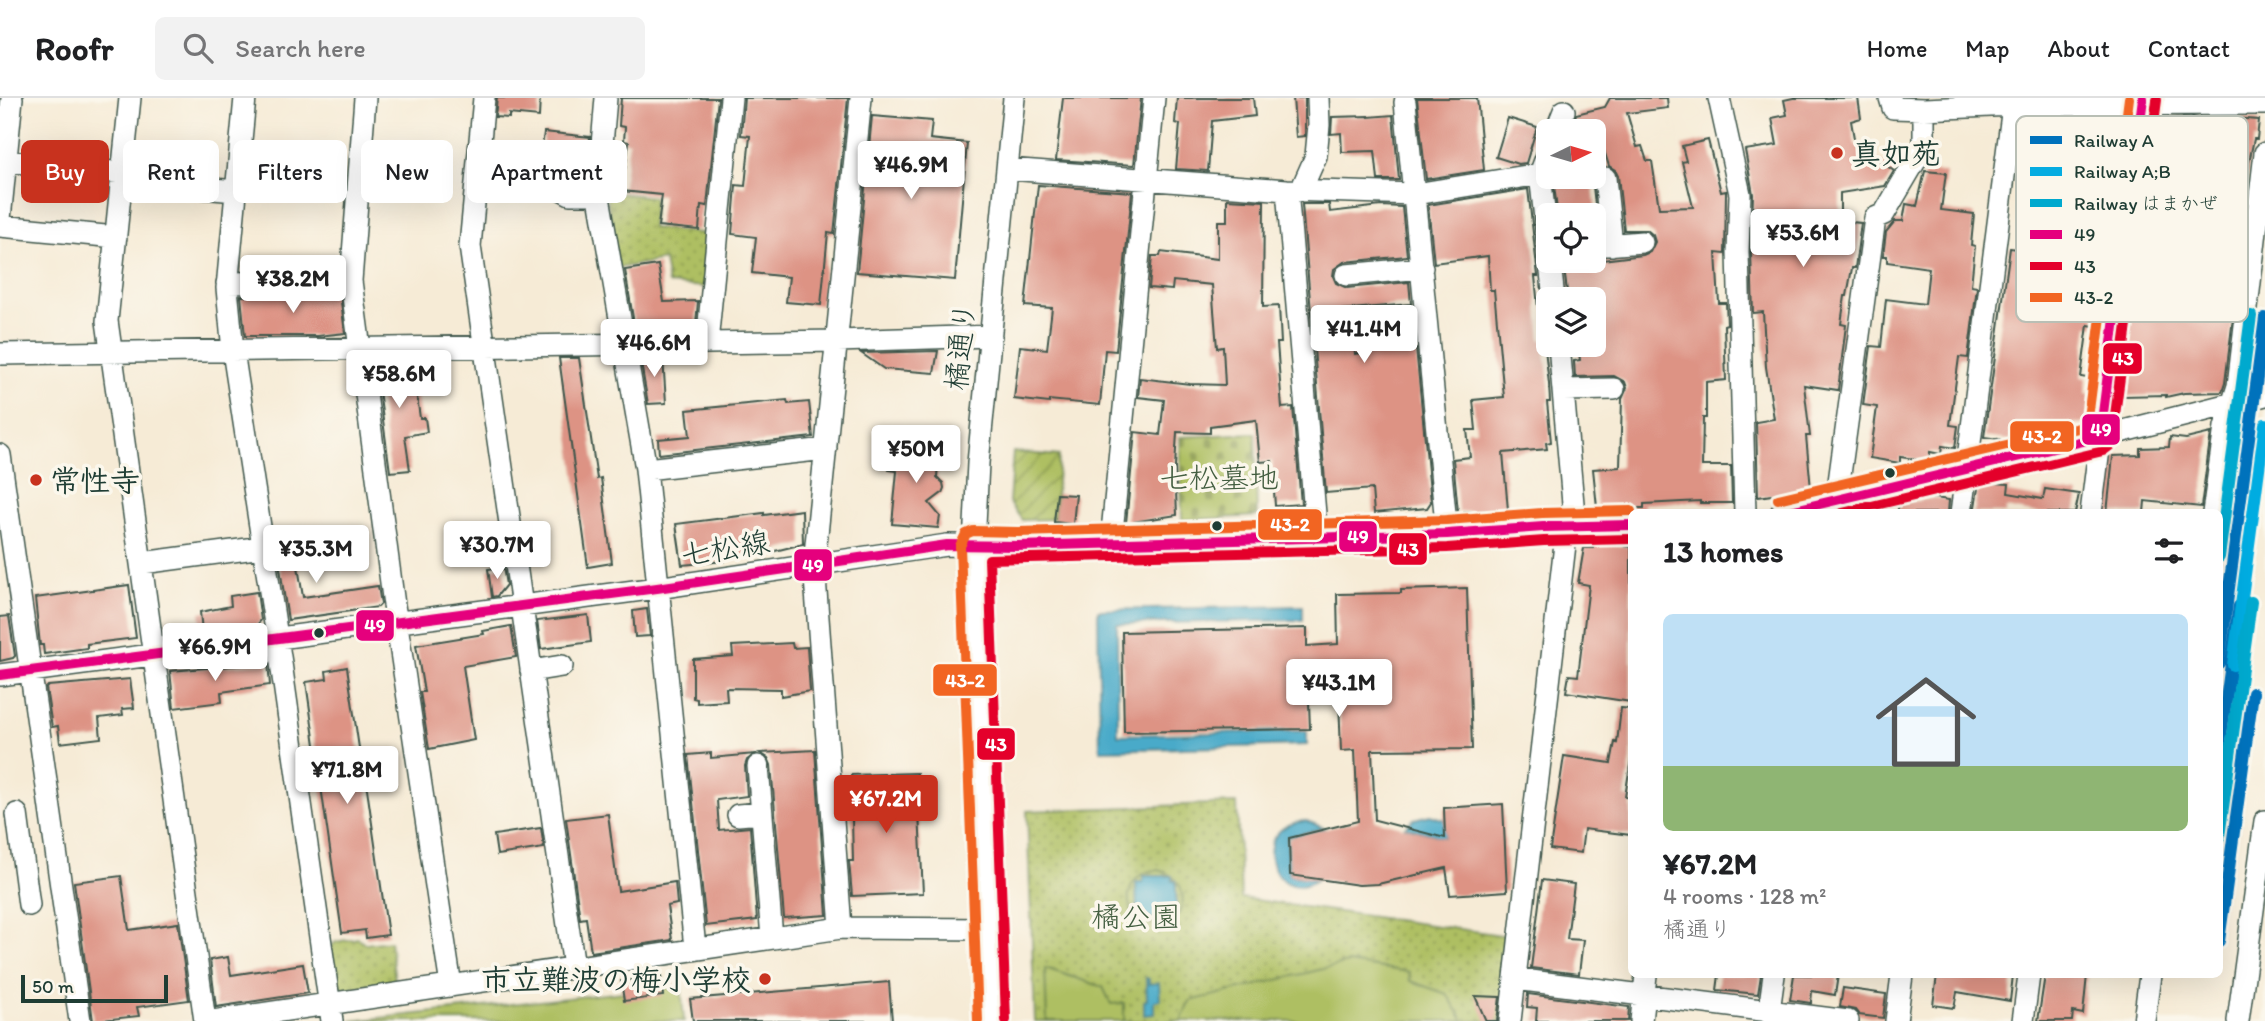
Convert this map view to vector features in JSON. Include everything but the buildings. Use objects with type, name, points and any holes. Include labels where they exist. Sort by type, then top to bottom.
[{"type":"street","points":[[0,219],[6,160],[5,129],[12,98]]},
{"type":"street","points":[[130,98],[107,321],[205,1021]]},
{"type":"street","points":[[241,140],[245,98]]},
{"type":"street","points":[[365,98],[351,281],[396,622],[451,986]]},
{"type":"street","points":[[484,98],[470,246],[574,967]]},
{"type":"street","points":[[603,140],[606,98]]},
{"type":"street","points":[[707,342],[731,98]]},
{"type":"street","points":[[841,928],[814,564],[861,98]]},
{"type":"street","name":"橘通り","points":[[992,1021],[974,545],[978,463],[1014,98]]},
{"type":"street","points":[[1113,543],[1154,98]]},
{"type":"street","points":[[1317,537],[1294,190],[1317,156],[1318,98]]},
{"type":"street","points":[[1719,98],[1741,194],[1738,252],[1745,509]]},
{"type":"street","points":[[1890,98],[1894,108],[1924,109],[2014,102],[2265,104]]},
{"type":"street","points":[[1405,102],[1447,534]]},
{"type":"street","points":[[1961,509],[2014,102]]},
{"type":"street","points":[[1836,506],[1875,218],[1884,214],[1924,146],[1924,109]]},
{"type":"street","points":[[1561,119],[1564,111]]},
{"type":"street","points":[[2248,298],[2265,153]]},
{"type":"street","points":[[6,160],[233,191]]},
{"type":"street","points":[[1007,169],[1147,181],[1415,194],[1536,175]]},
{"type":"street","points":[[235,203],[227,283],[233,351],[330,1013]]},
{"type":"street","points":[[600,203],[646,468],[695,948]]},
{"type":"street","points":[[0,226],[116,237]]},
{"type":"street","points":[[1606,246],[1642,242]]},
{"type":"street","points":[[1346,275],[1422,268]]},
{"type":"street","points":[[227,283],[351,281]]},
{"type":"street","points":[[2091,509],[2115,322]]},
{"type":"street","points":[[2214,509],[2225,427],[2238,386],[2245,322]]},
{"type":"street","points":[[0,354],[359,348],[487,353],[624,344],[838,341],[991,335]]},
{"type":"street","points":[[1510,1021],[1571,527],[1560,357]]},
{"type":"street","points":[[1563,390],[1614,389]]},
{"type":"street","points":[[1812,509],[1875,498],[1966,469],[2265,394]]},
{"type":"street","points":[[646,468],[826,449]]},
{"type":"street","points":[[0,455],[3,504],[30,671],[80,1021]]},
{"type":"street","name":"七松線","points":[[0,675],[657,588],[947,545],[1447,534],[1628,525]]},
{"type":"street","points":[[142,563],[263,547]]},
{"type":"street","points":[[531,671],[562,666]]},
{"type":"street","points":[[758,766],[772,938]]},
{"type":"street","points":[[738,815],[761,813]]},
{"type":"street","points":[[17,814],[29,905]]},
{"type":"street","points":[[2238,1021],[2265,821]]},
{"type":"street","points":[[23,861],[56,856]]},
{"type":"street","points":[[214,1021],[330,1013],[451,986],[841,928],[988,929]]},
{"type":"street","points":[[1769,1011],[1774,978]]},
{"type":"street","points":[[1896,1021],[1902,978]]},
{"type":"street","points":[[2023,1021],[2029,978]]},
{"type":"street","points":[[2144,1021],[2150,978]]},
{"type":"street","points":[[1515,979],[1645,985],[1769,1011],[1848,1021]]},
{"type":"street","points":[[1640,1021],[1645,985]]},
{"type":"green space","points":[[627,194],[654,197],[652,228],[711,234],[706,287],[668,284],[664,260],[618,268],[608,203],[627,203]]},
{"type":"green space","name":"七松墓地","points":[[1255,433],[1257,516],[1182,520],[1180,437]]},
{"type":"green space","points":[[1013,452],[1059,456],[1054,519],[1022,520],[1009,502]]},
{"type":"green space","name":"橘公園","points":[[1237,803],[1241,898],[1509,936],[1501,1021],[1035,1021],[1027,811]]},
{"type":"green space","points":[[1158,870],[1170,875],[1178,883],[1182,893],[1179,912],[1172,920],[1163,924],[1140,920],[1129,904],[1132,886],[1147,872]],"holes":[[[1175,881],[1176,911],[1144,917],[1143,882]]]},
{"type":"green space","points":[[358,938],[366,944],[390,941],[395,981],[344,990],[334,981],[330,947],[336,942]]},
{"type":"green space","points":[[1348,963],[1409,972],[1410,981],[1447,994],[1464,1021],[1181,1021],[1190,1001]]},
{"type":"green space","points":[[1045,968],[1103,987],[1111,1004],[1124,1003],[1124,1021],[1047,1021]]},
{"type":"green space","points":[[681,986],[684,1021],[351,1021]]},
{"type":"water","points":[[1303,606],[1303,620],[1117,624],[1118,735],[1307,731],[1307,745],[1100,750],[1098,610]]},
{"type":"water","points":[[1430,815],[1445,820],[1445,838],[1405,827],[1414,819]]},
{"type":"water","points":[[1307,821],[1324,828],[1287,837],[1289,875],[1316,880],[1301,886],[1288,883],[1278,875],[1272,862],[1271,849],[1276,836],[1287,826]]},
{"type":"water","points":[[1144,876],[1172,876],[1172,881],[1176,881],[1176,911],[1172,911],[1173,918],[1144,918],[1144,912],[1137,912],[1136,882],[1143,882]]},
{"type":"water","points":[[1146,978],[1149,979],[1149,984],[1159,983],[1160,1000],[1154,1001],[1154,1014],[1144,1015],[1144,1001],[1147,1000]]},
{"type":"rail line","name":"はまかぜ","points":[[2223,527],[2251,316]]},
{"type":"rail line","name":"A","points":[[2223,633],[2265,318]]},
{"type":"rail line","name":"A;B","points":[[2233,665],[2265,424]]},
{"type":"rail line","name":"はまかぜ","points":[[2223,808],[2251,602]]},
{"type":"rail line","name":"A","points":[[2223,721],[2239,606]]},
{"type":"rail line","name":"A","points":[[2223,912],[2253,693]]},
{"type":"transit line","name":"43-2","points":[[2127,116],[2129,98]]},
{"type":"transit line","name":"49","points":[[2141,116],[2143,98]]},
{"type":"transit line","name":"43","points":[[2155,116],[2157,100]]},
{"type":"transit line","name":"43-2","points":[[1778,499],[2087,426],[2100,322]]},
{"type":"transit line","name":"49","points":[[1799,509],[2100,437],[2115,322]]},
{"type":"transit line","name":"43","points":[[1859,509],[2103,451],[2111,445],[2127,322]]},
{"type":"transit line","name":"43-2","points":[[978,1021],[960,546],[966,534],[973,531],[1446,520],[1542,513],[1628,511]]},
{"type":"transit line","name":"49","points":[[0,675],[657,588],[947,545],[1018,546],[1447,534],[1543,527],[1628,525]]},
{"type":"transit line","name":"43","points":[[1006,1020],[989,559],[1447,548],[1544,541],[1628,539]]},
{"type":"place","name":"真如苑","points":[[1837,153]]},
{"type":"place","name":"常性寺","points":[[36,480]]},
{"type":"place","name":"市立難波の梅小学校","points":[[765,979]]}]
